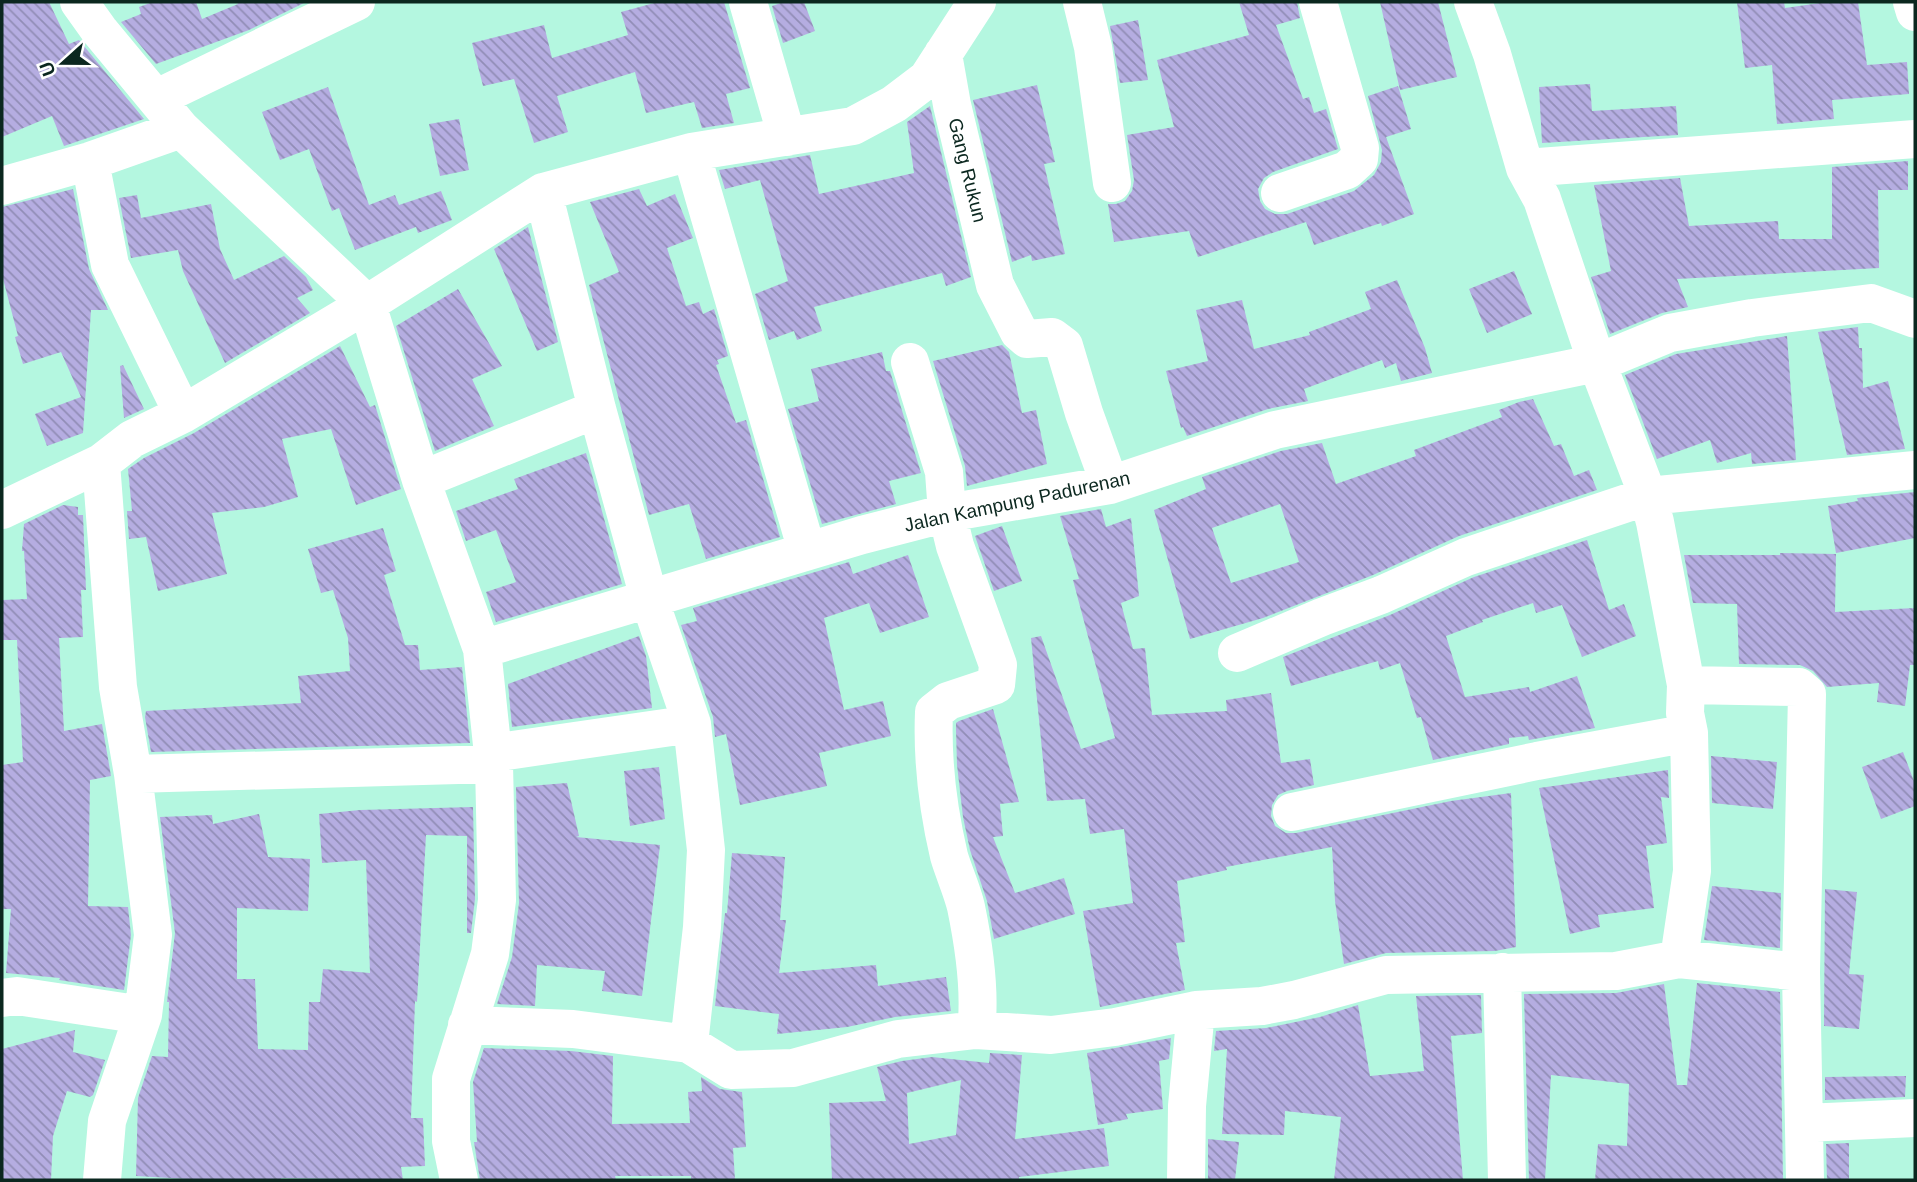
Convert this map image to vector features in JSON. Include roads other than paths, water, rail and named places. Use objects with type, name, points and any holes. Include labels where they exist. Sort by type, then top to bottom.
[{"type":"street","points":[[79,2],[181,129],[367,304],[421,480],[482,649],[493,758],[497,900],[489,954],[451,1079],[452,1141],[459,1180]]},
{"type":"street","points":[[157,98],[356,2]]},
{"type":"street","points":[[748,2],[787,137]]},
{"type":"street","points":[[2,510],[101,463],[132,439],[183,414],[367,304],[543,192],[691,152],[853,126],[894,104],[927,79],[977,2]]},
{"type":"street","points":[[1082,2],[1093,47],[1112,183]]},
{"type":"street","points":[[1280,194],[1347,170],[1359,159],[1360,148],[1318,2]]},
{"type":"street","points":[[1473,2],[1492,54],[1525,167],[1542,199],[1597,363],[1648,496],[1655,522],[1686,685],[1685,713],[1689,733],[1692,872],[1679,960]]},
{"type":"street","points":[[1912,2],[1915,12]]},
{"type":"street","name":"Gang Rukun","points":[[943,54],[952,105],[995,285],[1018,332],[1027,339],[1052,337],[1064,346],[1110,485]]},
{"type":"street","points":[[2,186],[90,161],[181,129]]},
{"type":"street","points":[[1525,167],[1915,139]]},
{"type":"street","points":[[691,152],[807,551]]},
{"type":"street","points":[[90,161],[110,265],[183,414]]},
{"type":"street","points":[[543,192],[597,409],[649,598],[692,724],[706,850],[702,927],[689,1044]]},
{"type":"street","name":"Jalan Kampung Padurenan","points":[[482,649],[807,551],[947,513],[1110,485],[1275,430],[1597,363],[1670,333],[1752,318],[1871,303],[1915,319]]},
{"type":"street","points":[[910,362],[944,472],[947,513],[955,546],[998,665],[996,685],[948,701],[933,712],[932,744],[938,800],[949,856],[965,906],[978,1011],[976,1030]]},
{"type":"street","points":[[421,480],[597,409]]},
{"type":"street","points":[[101,463],[118,687],[133,774],[153,935],[143,1015],[107,1121],[102,1180]]},
{"type":"street","points":[[1237,653],[1381,595],[1466,557],[1648,496],[1915,470]]},
{"type":"street","points":[[1686,685],[1799,687],[1807,694],[1801,972],[1805,1180]]},
{"type":"street","points":[[133,774],[493,758],[692,724]]},
{"type":"street","points":[[1292,812],[1689,733]]},
{"type":"street","points":[[467,1025],[573,1029],[689,1044],[731,1070],[793,1068],[898,1039],[976,1030],[1051,1035],[1115,1027],[1196,1010],[1262,1006],[1294,1000],[1386,975],[1616,971],[1679,960],[1801,972]]},
{"type":"street","points":[[1503,972],[1507,1180]]},
{"type":"street","points":[[2,998],[17,996],[143,1015]]},
{"type":"street","points":[[1186,1180],[1187,1106],[1196,1010]]},
{"type":"street","points":[[1805,1123],[1915,1118]]}]
